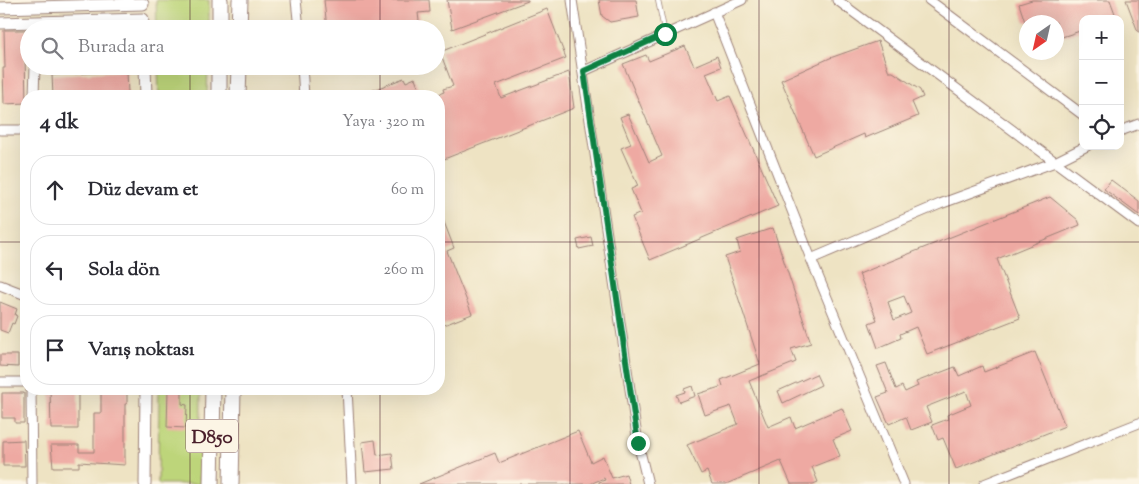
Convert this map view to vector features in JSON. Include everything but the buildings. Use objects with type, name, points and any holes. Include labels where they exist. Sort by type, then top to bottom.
[{"type":"highway","points":[[220,0],[220,20]]},
{"type":"highway","points":[[239,20],[240,0]]},
{"type":"highway","points":[[219,75],[219,90]]},
{"type":"highway","points":[[238,90],[239,75]]},
{"type":"highway","name":"D850","points":[[211,484],[213,395]]},
{"type":"highway","name":"D850","points":[[231,484],[233,395]]},
{"type":"street","points":[[296,0],[298,20]]},
{"type":"street","points":[[572,0],[638,443],[648,484]]},
{"type":"street","points":[[584,71],[742,0]]},
{"type":"street","points":[[837,0],[1139,224]]},
{"type":"street","points":[[929,0],[1079,112]]},
{"type":"street","points":[[0,8],[142,2],[144,20]]},
{"type":"street","points":[[714,12],[904,484]]},
{"type":"street","points":[[0,23],[20,25]]},
{"type":"street","points":[[34,75],[34,90]]},
{"type":"street","points":[[145,75],[146,90]]},
{"type":"street","points":[[303,75],[304,90]]},
{"type":"street","points":[[1124,130],[1139,124]]},
{"type":"street","points":[[0,130],[20,130]]},
{"type":"street","points":[[812,259],[940,204],[1055,162],[1079,150]]},
{"type":"street","points":[[0,285],[20,293]]},
{"type":"street","points":[[0,382],[20,382]]},
{"type":"street","points":[[30,395],[32,484]]},
{"type":"street","points":[[145,484],[146,395]]},
{"type":"street","points":[[347,395],[352,484]]},
{"type":"street","points":[[984,484],[1139,423]]},
{"type":"street","points":[[231,484],[238,484]]},
{"type":"lane","points":[[658,0],[665,34]]},
{"type":"green space","points":[[156,0],[209,0],[209,20],[157,20]]},
{"type":"green space","points":[[158,75],[208,75],[207,90],[159,90]]},
{"type":"green space","points":[[159,395],[201,395],[200,484],[158,484]]},
{"type":"route","points":[[638,443],[584,71],[665,34]]}]
